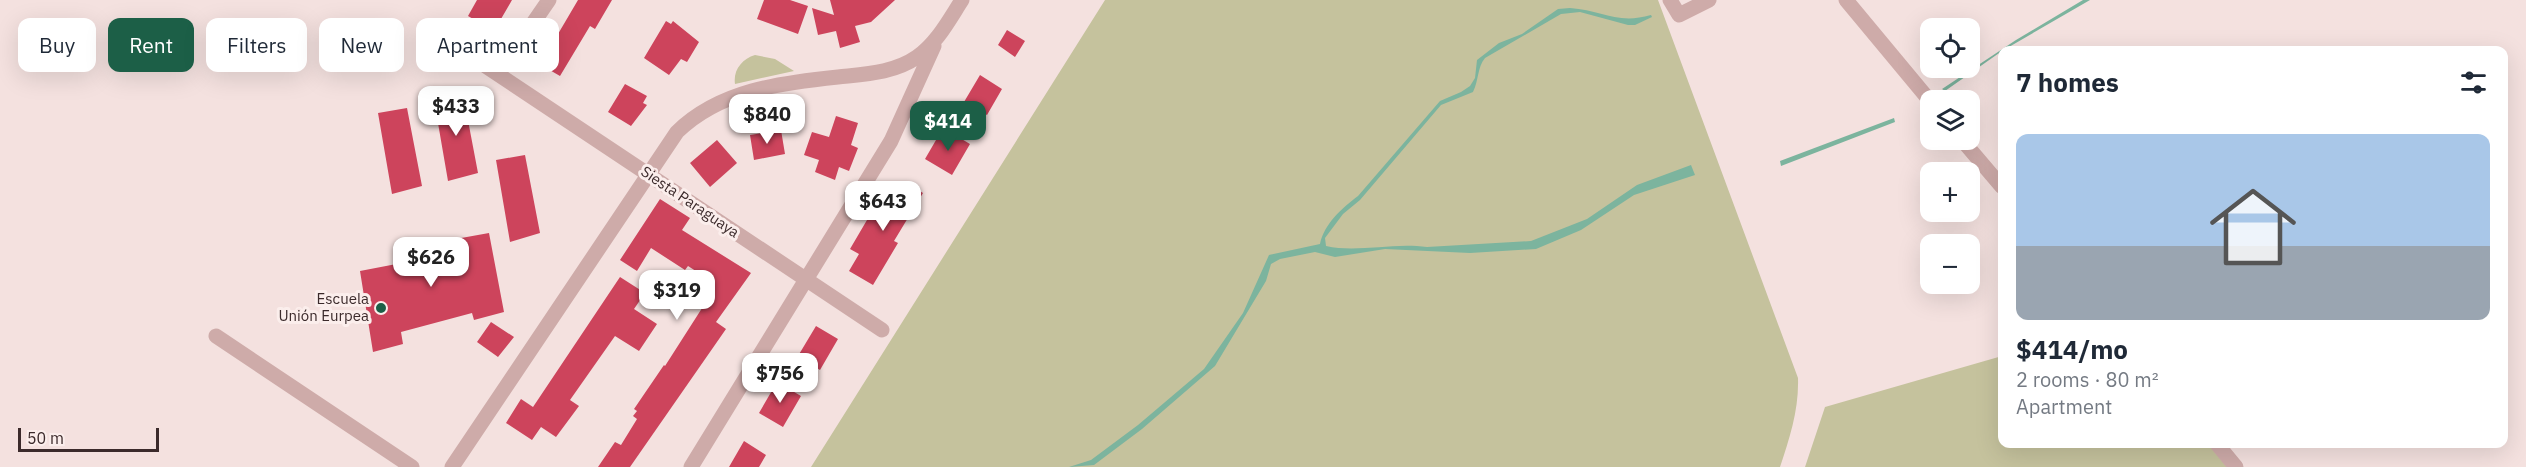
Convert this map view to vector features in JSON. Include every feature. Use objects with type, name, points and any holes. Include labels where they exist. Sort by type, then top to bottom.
[{"type":"street","points":[[498,74],[549,0]]},
{"type":"street","points":[[692,467],[891,141],[938,38],[962,0]]},
{"type":"street","points":[[1670,0],[1679,15],[1709,0]]},
{"type":"street","points":[[1846,0],[1921,90]]},
{"type":"street","points":[[452,467],[677,132],[690,120],[710,106],[747,91],[889,70],[919,56],[938,38]]},
{"type":"street","name":"Siesta Paraguaya","points":[[495,72],[882,330]]},
{"type":"street","points":[[1970,150],[1998,183]]},
{"type":"street","points":[[216,336],[412,467]]},
{"type":"street","points":[[2220,448],[2236,467]]},
{"type":"shaded area","points":[[1105,0],[1658,0],[1798,378],[1795,412],[1780,467],[811,467]]},
{"type":"shaded area","points":[[2083,0],[2090,0],[2011,46],[2007,46]]},
{"type":"shaded area","points":[[1570,8],[1619,18],[1639,18],[1651,15],[1652,17],[1635,25],[1628,25],[1580,12],[1561,14],[1485,58],[1473,92],[1441,105],[1360,200],[1343,214],[1325,238],[1326,246],[1338,248],[1427,247],[1531,241],[1587,219],[1637,185],[1691,165],[1695,175],[1634,195],[1581,230],[1536,249],[1470,253],[1385,249],[1335,257],[1315,252],[1280,259],[1271,264],[1266,281],[1215,366],[1142,429],[1094,465],[1069,467],[1091,460],[1138,425],[1204,369],[1243,313],[1269,255],[1320,244],[1325,230],[1334,217],[1358,196],[1440,101],[1470,86],[1475,78],[1477,60],[1499,43],[1522,34],[1558,9]]},
{"type":"shaded area","points":[[1998,52],[1980,66],[1980,64]]},
{"type":"shaded area","points":[[755,55],[775,59],[794,71],[735,84],[735,74],[739,66],[746,59]]},
{"type":"shaded area","points":[[1959,78],[1964,78],[1946,90],[1942,89]]},
{"type":"shaded area","points":[[1894,118],[1895,122],[1781,166],[1780,161]]},
{"type":"shaded area","points":[[1998,357],[1998,448],[2211,448],[2227,467],[1805,467],[1825,407]]},
{"type":"building","points":[[477,0],[512,0],[502,18],[468,16]]},
{"type":"building","points":[[578,0],[612,0],[595,29],[590,26],[560,76],[553,72],[559,72],[559,32]]},
{"type":"building","points":[[764,0],[790,0],[808,6],[798,34],[757,19]]},
{"type":"building","points":[[830,0],[895,0],[871,22],[855,26],[860,42],[840,48],[836,31],[818,35],[812,8],[834,15]]},
{"type":"building","points":[[666,21],[671,24],[673,21],[699,42],[687,62],[681,59],[669,75],[644,58]]},
{"type":"building","points":[[1007,30],[1025,41],[1015,57],[998,45]]},
{"type":"building","points":[[980,75],[1002,89],[987,115],[964,102]]},
{"type":"building","points":[[625,84],[647,96],[643,103],[647,105],[631,126],[608,112]]},
{"type":"building","points":[[463,94],[478,173],[448,181],[434,100]]},
{"type":"building","points":[[407,108],[422,186],[392,194],[378,113]]},
{"type":"building","points":[[836,116],[858,123],[851,145],[858,148],[849,171],[839,167],[835,180],[815,172],[819,160],[804,155],[812,132],[829,137]]},
{"type":"building","points":[[943,128],[970,144],[952,175],[925,159]]},
{"type":"building","points":[[781,130],[785,154],[754,160],[750,135]]},
{"type":"building","points":[[717,140],[737,163],[710,187],[690,163]]},
{"type":"building","points":[[525,155],[540,233],[510,242],[496,160]]},
{"type":"building","points":[[904,181],[923,193],[894,241],[898,243],[873,285],[849,271],[859,254],[850,249],[884,191],[894,197]]},
{"type":"building","points":[[660,199],[690,218],[682,230],[751,273],[716,322],[726,329],[630,467],[598,467],[615,442],[621,445],[637,419],[633,416],[637,411],[634,409],[665,366],[713,291],[709,288],[713,282],[688,266],[685,270],[651,248],[637,271],[620,260]]},
{"type":"building","points":[[489,233],[504,312],[474,320],[472,313],[401,332],[403,344],[373,352],[360,271],[412,261],[410,245]]},
{"type":"building","points":[[620,277],[645,293],[634,309],[657,324],[639,351],[615,336],[570,400],[579,406],[556,437],[541,427],[532,440],[506,423],[521,399],[533,407]]},
{"type":"building","points":[[491,322],[514,337],[498,357],[477,342]]},
{"type":"building","points":[[816,326],[838,339],[820,370],[798,356]]},
{"type":"building","points":[[777,382],[801,396],[783,427],[759,413]]},
{"type":"building","points":[[744,441],[766,455],[759,467],[729,467]]},
{"type":"place","name":"Escuela Unión Eurpea","points":[[381,308]]}]
